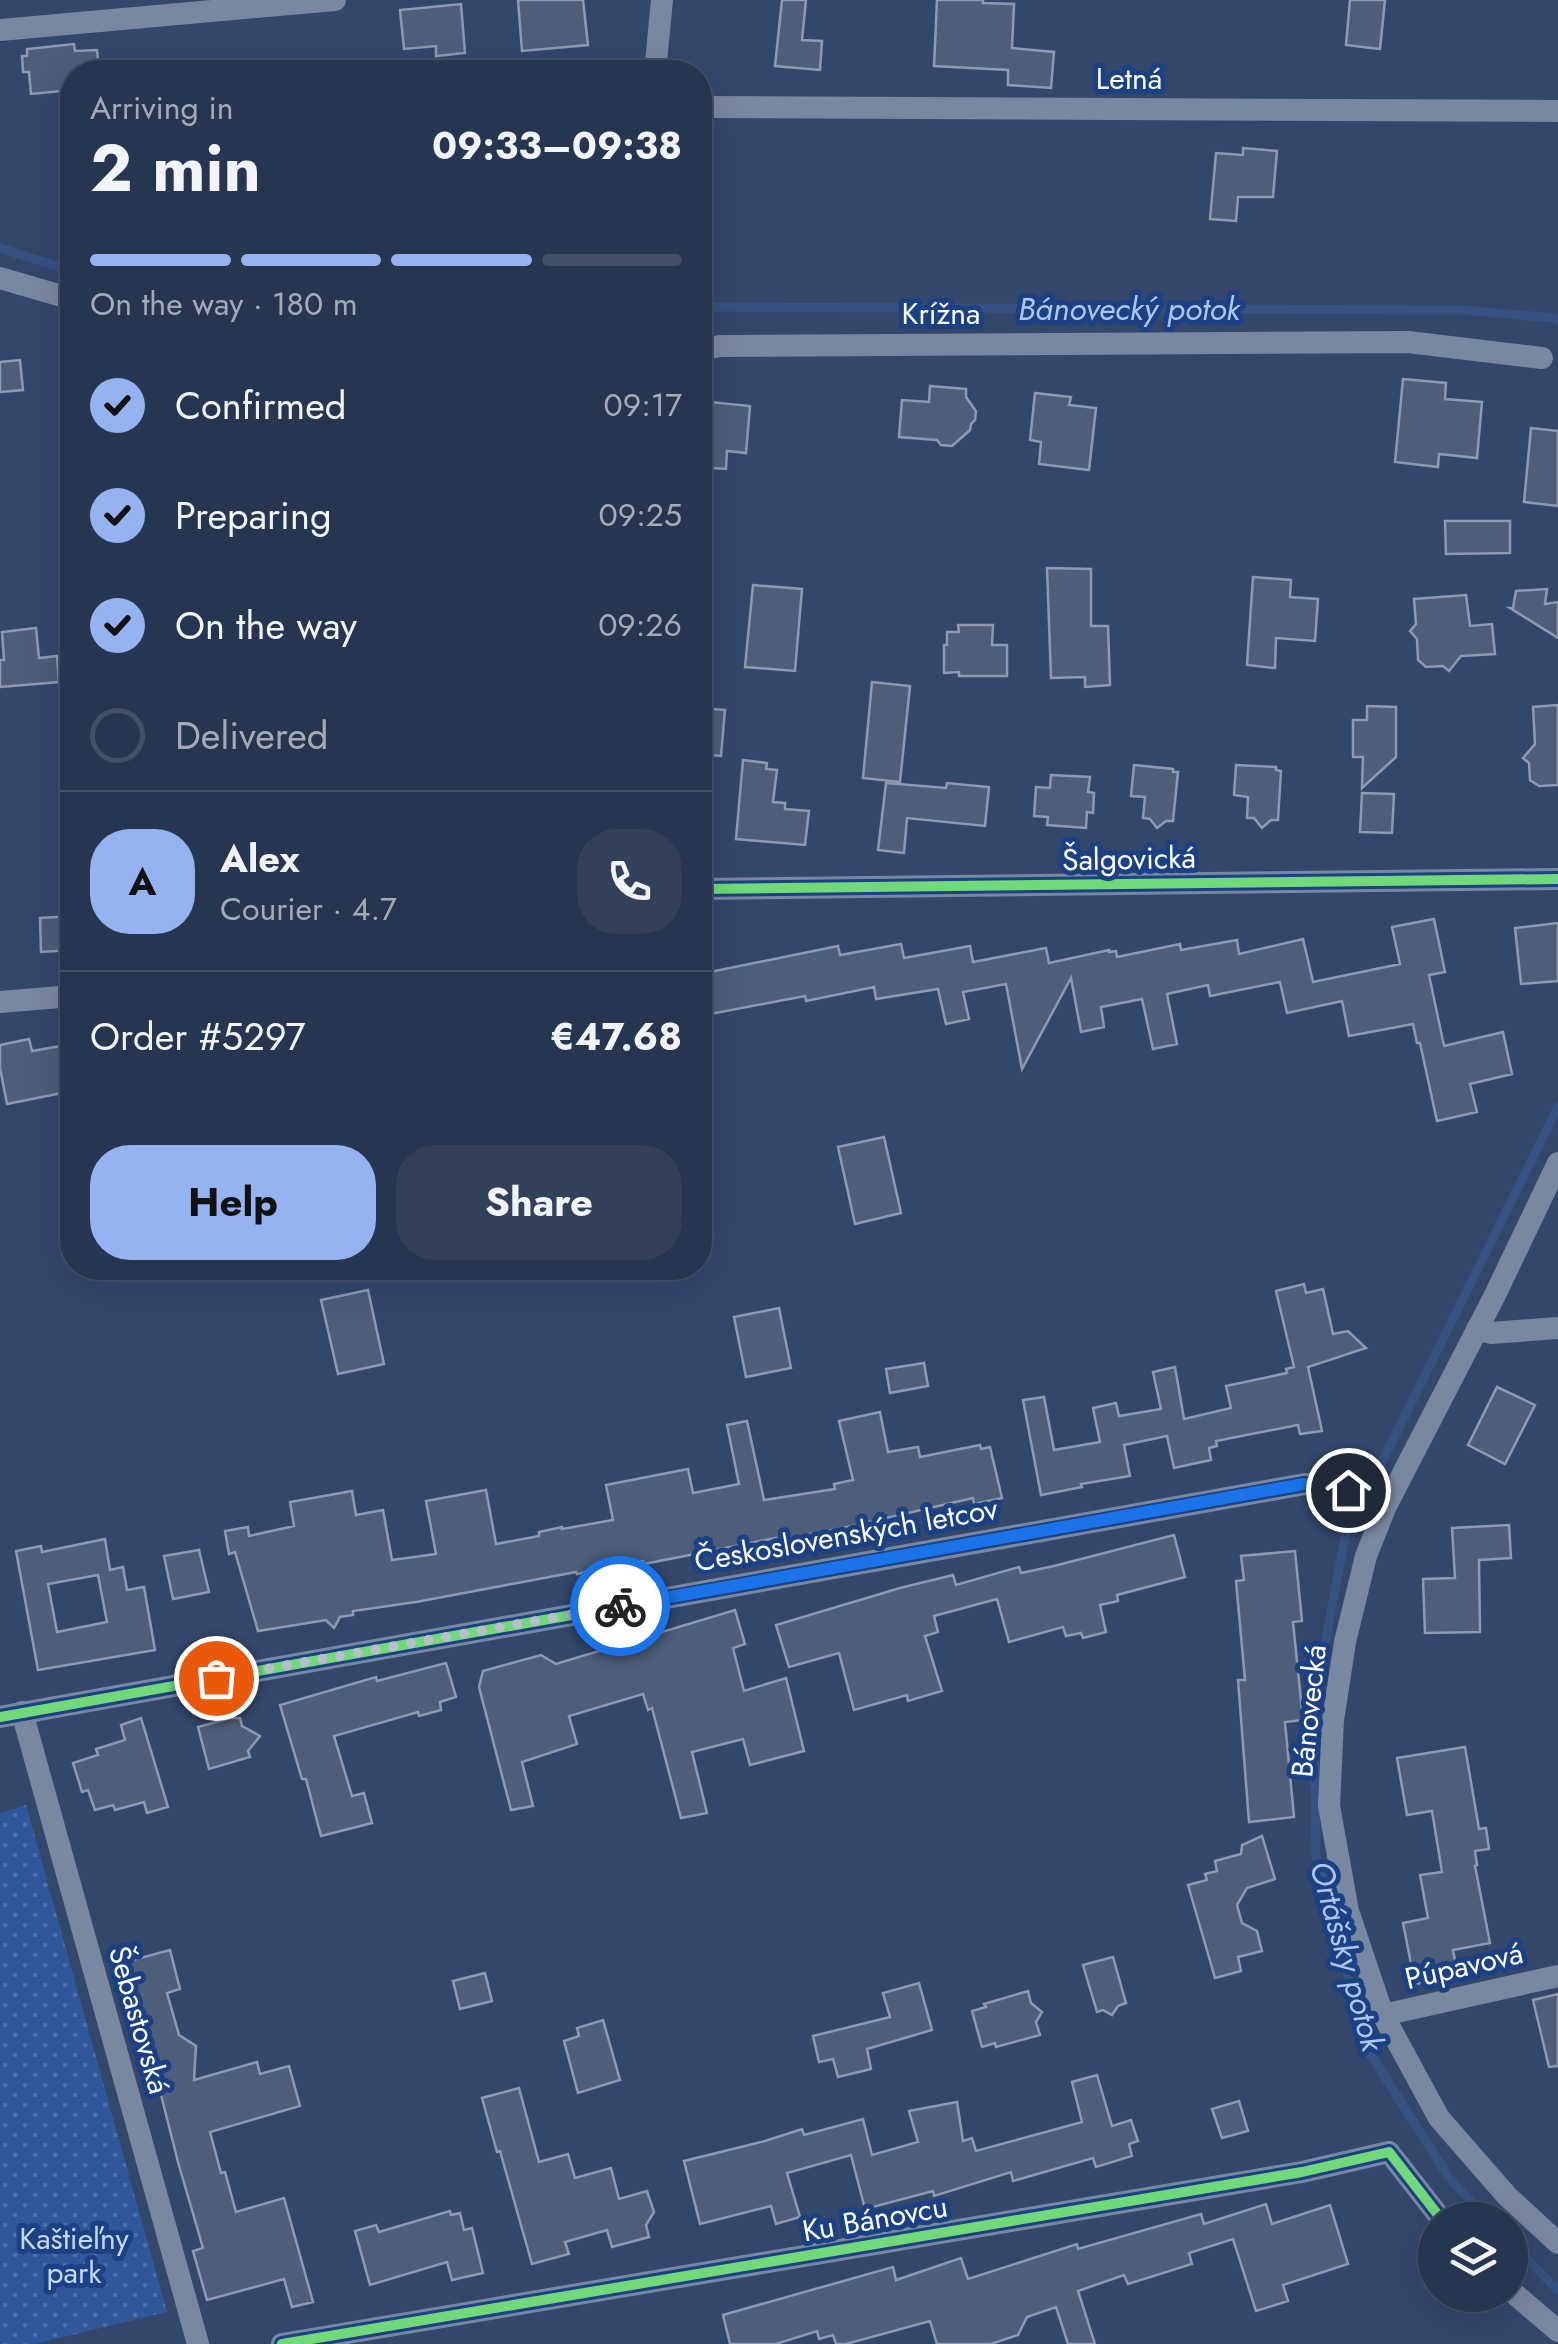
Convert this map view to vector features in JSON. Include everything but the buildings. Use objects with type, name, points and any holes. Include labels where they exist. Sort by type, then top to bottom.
[{"type":"street","points":[[0,30],[335,0]]},
{"type":"street","points":[[656,60],[662,0]]},
{"type":"street","name":"Letná","points":[[712,107],[1558,112]]},
{"type":"street","points":[[0,278],[60,296]]},
{"type":"street","name":"Krížna","points":[[712,348],[1408,342],[1542,358]]},
{"type":"street","name":"Šalgovická","points":[[712,889],[1558,879]]},
{"type":"street","points":[[0,1002],[60,997]]},
{"type":"street","name":"Bánovecká","points":[[1558,1164],[1385,1508],[1366,1556],[1345,1642],[1333,1720],[1330,1806],[1348,1911],[1383,2015],[1439,2118],[1507,2196],[1558,2243]]},
{"type":"street","points":[[1477,1329],[1491,1334],[1558,1328]]},
{"type":"street","name":"Československých letcov","points":[[11,1714],[1304,1484],[1348,1490]]},
{"type":"street","name":"Šebastovská","points":[[11,1714],[198,2344]]},
{"type":"street","name":"Púpavová","points":[[1383,2015],[1558,1976]]},
{"type":"street","name":"Ku Bánovcu","points":[[282,2344],[1283,2176],[1390,2152],[1428,2202]]},
{"type":"street","points":[[1528,2305],[1558,2331]]},
{"type":"green space","name":"Kaštieľny park","points":[[26,1805],[167,2312],[34,2344],[0,2344],[0,1813]]},
{"type":"waterway","name":"Bánovecký potok","points":[[0,248],[60,267]]},
{"type":"waterway","name":"Bánovecký potok","points":[[712,307],[1463,310],[1558,321]]},
{"type":"waterway","name":"Ortášsky potok","points":[[1472,2202],[1449,2178],[1366,2047],[1316,1855],[1314,1703],[1345,1537],[1558,1107]]},
{"type":"waterway","name":"Ortášsky potok","points":[[1528,2260],[1558,2290]]},
{"type":"cycle path","points":[[712,889],[1558,879]]},
{"type":"cycle path","points":[[0,1717],[1305,1484],[1348,1489]]},
{"type":"cycle path","points":[[282,2344],[1302,2172],[1389,2152],[1428,2202]]},
{"type":"way so far","points":[[216,1678],[620,1606]]},
{"type":"route","points":[[620,1606],[1304,1484],[1348,1490]]}]
